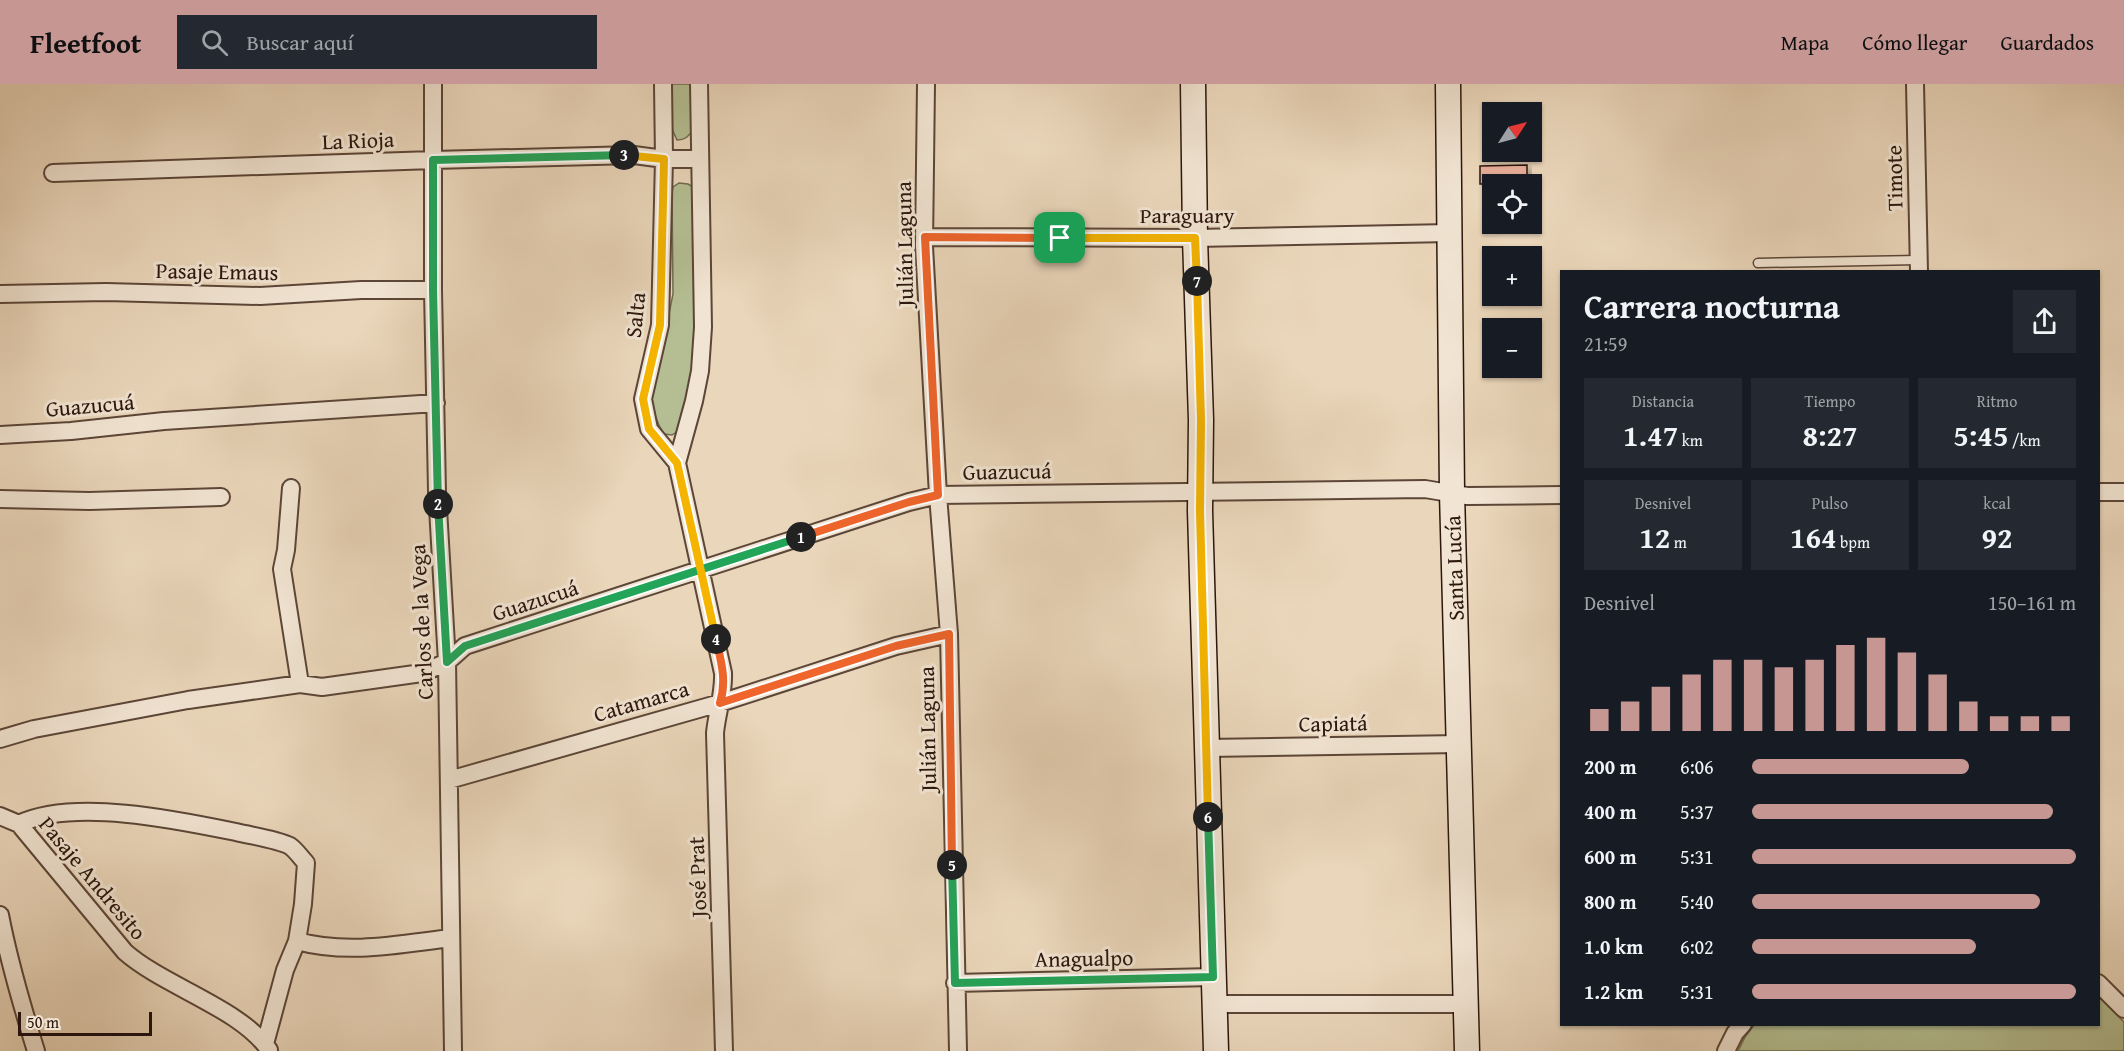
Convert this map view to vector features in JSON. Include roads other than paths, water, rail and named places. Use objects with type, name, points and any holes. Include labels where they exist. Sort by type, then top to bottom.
[{"type":"street","name":"Carlos de la Vega","points":[[433,84],[433,290],[437,491],[447,662],[453,1051]]},
{"type":"street","name":"Salta","points":[[663,84],[664,159],[660,325],[643,399],[649,429],[677,463],[723,673],[724,689],[720,703]]},
{"type":"street","name":"Salta","points":[[677,463],[700,371],[703,327],[699,84]]},
{"type":"street","name":"Julián Laguna","points":[[927,84],[925,237],[938,495],[949,634],[958,1051]]},
{"type":"street","points":[[1193,84],[1206,748],[1216,1051]]},
{"type":"street","name":"Santa Lucía","points":[[1448,84],[1452,493],[1467,1051]]},
{"type":"street","name":"Timote","points":[[1915,84],[1918,266]]},
{"type":"street","name":"La Rioja","points":[[53,173],[634,155],[664,159]]},
{"type":"street","points":[[664,159],[700,159]]},
{"type":"street","name":"Paraguary","points":[[925,237],[1195,238],[1450,232]]},
{"type":"street","name":"Pasaje Emaus","points":[[0,294],[106,292],[260,296],[361,290],[433,290]]},
{"type":"street","name":"Guazucuá","points":[[0,435],[71,431],[164,421],[436,404]]},
{"type":"street","points":[[291,488],[282,569],[300,684]]},
{"type":"street","name":"Guazucuá","points":[[0,739],[34,729],[172,703],[300,684],[322,687],[422,673],[447,662],[465,646],[909,502],[938,495],[1425,489],[1482,496],[1560,495]]},
{"type":"street","points":[[2100,492],[2124,492]]},
{"type":"street","points":[[0,499],[89,501],[221,497]]},
{"type":"street","name":"Catamarca","points":[[449,780],[720,703],[896,646],[949,634]]},
{"type":"street","name":"José Prat","points":[[720,703],[715,733],[724,1051]]},
{"type":"street","name":"Capiatá","points":[[1206,748],[1459,744]]},
{"type":"street","points":[[19,824],[38,816],[78,812],[171,818],[291,847],[306,863],[303,904],[297,941],[285,969],[268,1048]]},
{"type":"street","name":"Pasaje Andresito","points":[[0,816],[19,824],[125,952],[145,968],[242,1024],[268,1048]]},
{"type":"street","points":[[0,915],[5,945],[36,1051]]},
{"type":"street","points":[[297,941],[316,947],[358,949],[451,938]]},
{"type":"street","name":"Anagualpo","points":[[955,983],[1213,977]]},
{"type":"street","points":[[2100,985],[2124,1009]]},
{"type":"street","points":[[1214,1004],[1466,1004]]},
{"type":"street","points":[[1726,1051],[1741,1026]]},
{"type":"lane","points":[[1758,263],[1918,266]]}]
